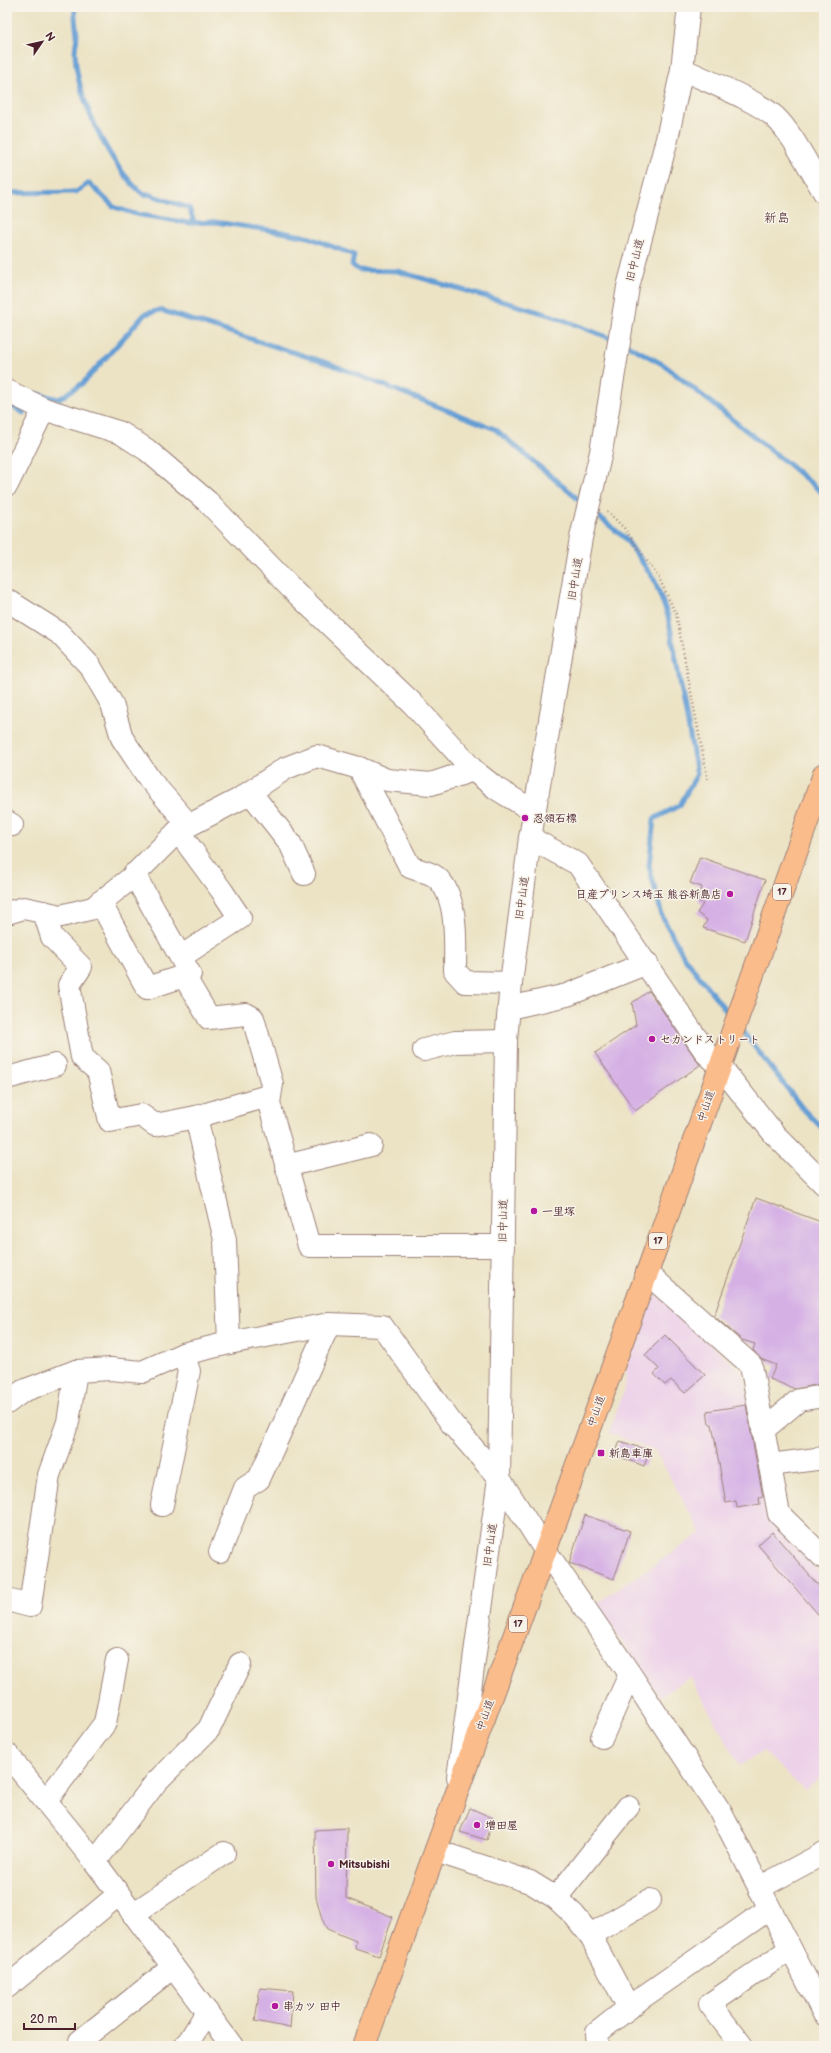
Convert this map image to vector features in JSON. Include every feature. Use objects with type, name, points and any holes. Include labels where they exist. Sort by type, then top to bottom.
[{"type":"highway","name":"中山道","points":[[364,2046],[647,1273],[731,1034],[820,799],[824,774]]},
{"type":"street","name":"旧中山道","points":[[454,1802],[499,1478],[506,1041],[511,983],[530,838],[586,519],[602,452],[628,287],[667,138],[682,69],[689,7]]},
{"type":"street","points":[[682,69],[751,102],[774,117],[786,131],[824,192]]},
{"type":"street","points":[[7,391],[38,406],[121,433],[147,450],[208,502],[291,588],[413,704],[473,770],[497,789],[535,812]]},
{"type":"street","points":[[7,484],[38,406]]},
{"type":"street","points":[[7,600],[59,633],[90,666],[112,704],[122,738],[184,828],[240,918],[183,966],[147,988],[100,902]]},
{"type":"street","points":[[7,914],[24,908],[61,916],[93,908],[134,874],[184,828],[250,792],[286,768],[317,756],[359,768],[387,780],[431,784],[473,770]]},
{"type":"street","points":[[359,768],[410,867],[436,877],[450,896],[454,928],[455,971],[465,982],[511,983]]},
{"type":"street","points":[[250,792],[290,843],[304,874]]},
{"type":"street","points":[[530,838],[578,864],[647,963],[707,1054],[720,1066],[776,1136],[824,1184]]},
{"type":"street","points":[[134,874],[209,1018],[246,1014],[253,1018],[272,1084],[269,1103],[309,1246],[503,1246]]},
{"type":"street","points":[[44,912],[52,937],[81,967],[69,985],[82,1057],[98,1071],[110,1121],[141,1115],[155,1126],[196,1117],[264,1097],[269,1103]]},
{"type":"street","points":[[509,1008],[567,996],[647,963]]},
{"type":"street","points":[[424,1050],[455,1042],[506,1041]]},
{"type":"street","points":[[7,1078],[55,1065]]},
{"type":"street","points":[[196,1117],[225,1240],[229,1343]]},
{"type":"street","points":[[286,1166],[371,1145]]},
{"type":"street","points":[[647,1273],[751,1365],[779,1514],[824,1558]]},
{"type":"street","points":[[220,1552],[245,1488],[259,1479],[329,1324]]},
{"type":"street","points":[[7,1403],[23,1391],[76,1371],[111,1369],[142,1372],[183,1354],[229,1343],[329,1324],[382,1326],[452,1424],[499,1478],[545,1550],[630,1674],[720,1811],[790,1949],[818,1987],[824,2014]]},
{"type":"street","points":[[162,1505],[189,1371],[183,1354]]},
{"type":"street","points":[[7,1600],[30,1606],[49,1475],[68,1422],[76,1371]]},
{"type":"street","points":[[764,1430],[799,1400],[824,1396]]},
{"type":"street","points":[[770,1465],[824,1458]]},
{"type":"street","points":[[46,1801],[105,1723],[117,1660]]},
{"type":"street","points":[[95,1862],[156,1782],[209,1729],[240,1664]]},
{"type":"street","points":[[602,1737],[630,1674]]},
{"type":"street","points":[[7,1754],[95,1862],[118,1895],[232,2046]]},
{"type":"street","points":[[556,1898],[628,1807]]},
{"type":"street","points":[[436,1851],[530,1882],[556,1898],[574,1915],[590,1935],[628,2008]]},
{"type":"street","points":[[133,1914],[224,1853]]},
{"type":"street","points":[[758,1888],[824,1853]]},
{"type":"street","points":[[7,1986],[118,1895]]},
{"type":"street","points":[[590,1935],[650,1900]]},
{"type":"street","points":[[598,2046],[597,2033],[628,2008],[769,1909]]},
{"type":"street","points":[[742,2046],[710,2004],[790,1949]]},
{"type":"street","points":[[80,2041],[173,1967]]},
{"type":"street","points":[[184,2046],[189,2041],[207,2012]]},
{"type":"path","points":[[591,496],[628,534],[659,578],[676,614],[708,781]]},
{"type":"shaded area","points":[[654,1292],[743,1373],[772,1523],[824,1577],[824,1773],[805,1791],[763,1751],[740,1766],[690,1677],[660,1697],[596,1604],[701,1533],[655,1450],[609,1433],[625,1388],[628,1356]]},
{"type":"building","name":"日産プリンス埼玉 熊谷新島店","points":[[700,857],[765,880],[745,941],[703,928],[707,920],[697,913],[703,904],[698,901],[702,887],[690,883]]},
{"type":"building","name":"セカンドストリート","points":[[649,991],[700,1065],[635,1111],[595,1053],[636,1025],[632,1003]]},
{"type":"building","points":[[756,1198],[824,1223],[824,1382],[821,1384],[795,1389],[770,1379],[776,1365],[761,1359],[753,1350],[755,1344],[742,1340],[714,1316]]},
{"type":"building","points":[[665,1335],[705,1375],[685,1393],[671,1380],[665,1385],[654,1374],[659,1369],[645,1355]]},
{"type":"building","points":[[746,1405],[763,1497],[759,1498],[760,1504],[737,1508],[736,1501],[726,1503],[712,1424],[709,1424],[707,1411]]},
{"type":"building","points":[[620,1441],[650,1451],[644,1466],[615,1455]]},
{"type":"building","points":[[585,1515],[630,1531],[614,1579],[569,1563]]},
{"type":"building","points":[[772,1532],[824,1592],[824,1621],[758,1545]]},
{"type":"building","name":"増田屋","points":[[470,1808],[493,1818],[487,1840],[460,1832]]},
{"type":"building","name":"Mitsubishi","points":[[347,1828],[346,1898],[393,1917],[379,1956],[355,1948],[356,1941],[327,1929],[322,1919],[316,1897],[315,1830]]},
{"type":"building","name":"串カツ 田中","points":[[260,1988],[293,1991],[290,2028],[255,2021]]},
{"type":"waterway","points":[[75,7],[77,34],[75,52],[81,89],[88,110],[107,149],[131,183],[144,195],[148,194],[189,208],[194,222]]},
{"type":"waterway","points":[[7,193],[76,192],[89,183],[114,207],[135,214],[189,223],[215,222],[308,237],[354,255],[352,265],[359,270],[397,271],[553,316],[615,340]]},
{"type":"waterway","points":[[35,398],[38,394],[59,399],[83,383],[145,314],[160,310],[330,364],[495,429],[584,504]]},
{"type":"waterway","points":[[624,343],[664,365],[824,494]]},
{"type":"waterway","points":[[7,404],[24,413],[29,406]]},
{"type":"waterway","points":[[593,512],[625,538],[654,579],[668,616],[697,774],[680,805],[654,819],[649,866],[662,916],[684,957],[731,1017]]},
{"type":"waterway","points":[[740,1028],[804,1110],[824,1130]]},
{"type":"place","name":"忍領石標","points":[[525,818]]},
{"type":"place","name":"日産プリンス埼玉 熊谷新島店","points":[[730,894]]},
{"type":"place","name":"セカンドストリート","points":[[652,1039]]},
{"type":"place","name":"一里塚","points":[[534,1211]]},
{"type":"place","name":"新島車庫","points":[[601,1453]]},
{"type":"place","name":"増田屋","points":[[477,1825]]},
{"type":"place","name":"Mitsubishi","points":[[331,1864]]},
{"type":"place","name":"串カツ 田中","points":[[275,2006]]},
{"type":"district","name":"新島","points":[[777,218]]}]
